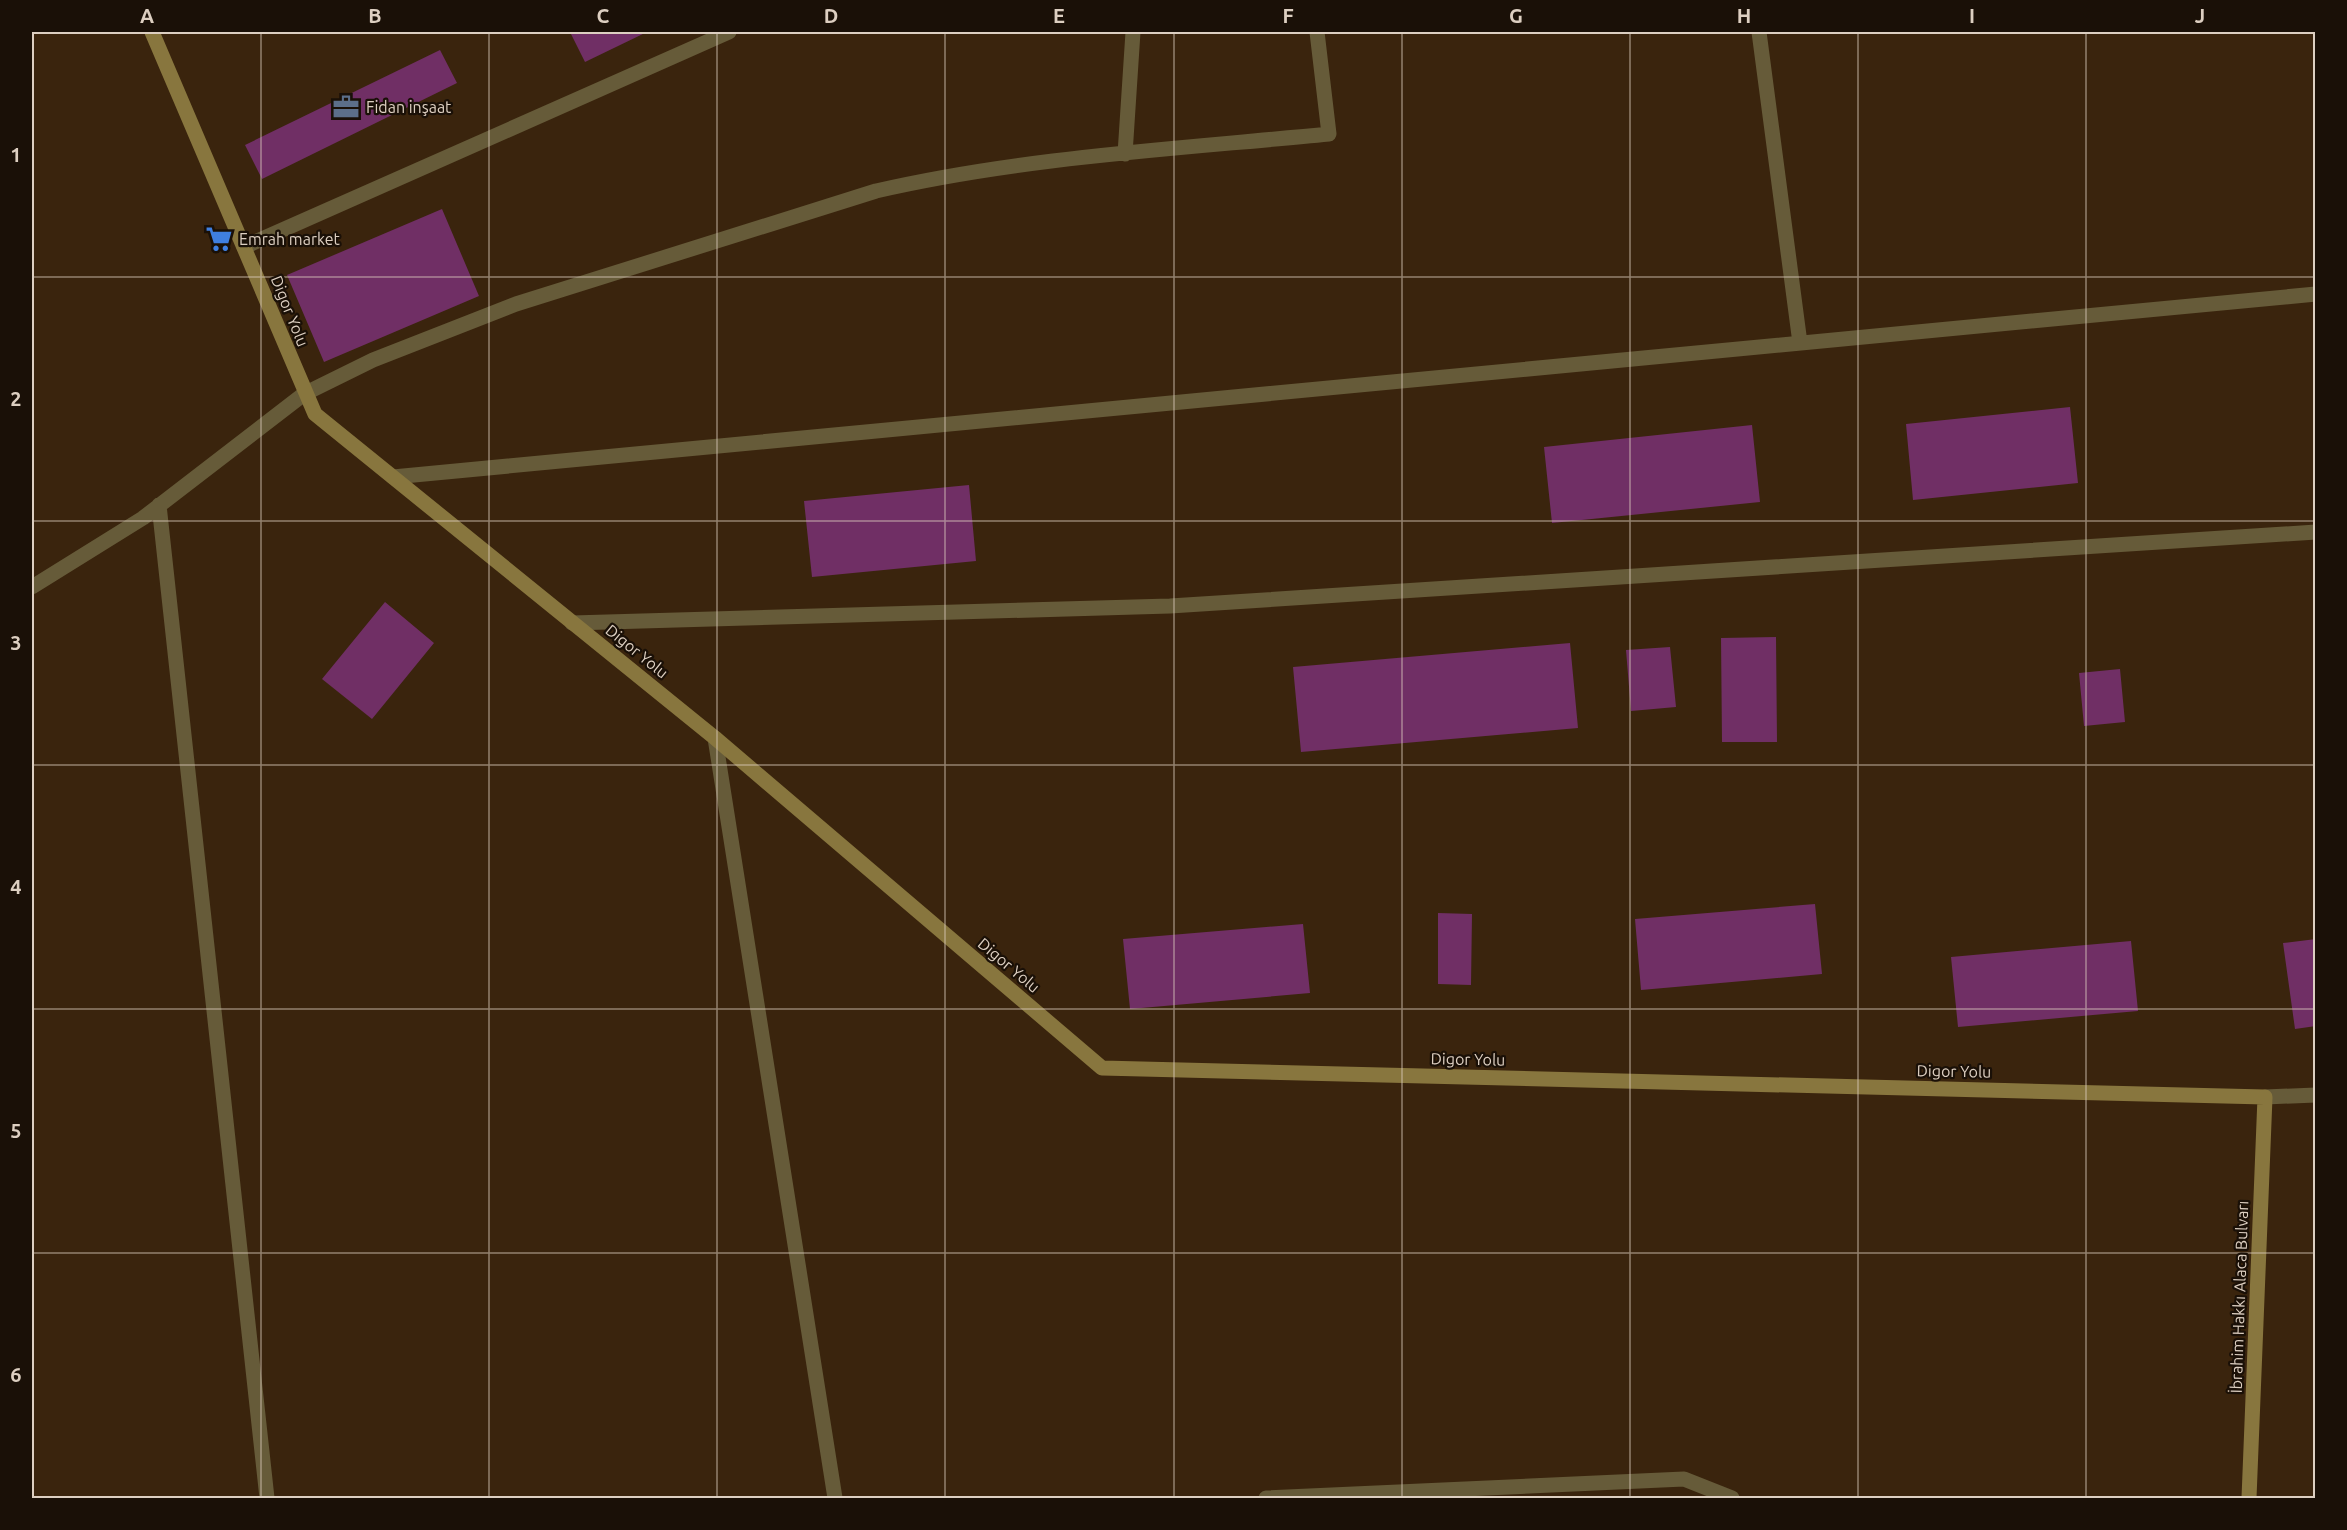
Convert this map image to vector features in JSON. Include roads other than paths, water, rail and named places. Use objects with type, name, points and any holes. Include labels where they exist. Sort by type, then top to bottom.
[{"type":"main road","name":"Digor Yolu","points":[[152,32],[304,394],[315,414],[715,738],[1102,1068],[2265,1097]]},
{"type":"main road","name":"İbrahim Hakkı Alaca Bulvarı","points":[[2248,1498],[2265,1097]]},
{"type":"street","points":[[244,247],[729,32]]},
{"type":"street","points":[[1125,154],[1132,32]]},
{"type":"street","points":[[32,587],[143,518],[304,394],[383,356],[516,304],[876,191],[988,168],[1329,134],[1317,32]]},
{"type":"street","points":[[1759,32],[1800,343]]},
{"type":"street","points":[[393,477],[2316,294]]},
{"type":"street","points":[[159,505],[267,1498]]},
{"type":"street","points":[[572,623],[1170,606],[2316,532]]},
{"type":"street","points":[[715,738],[835,1498]]},
{"type":"street","points":[[2265,1097],[2316,1095]]},
{"type":"street","points":[[1266,1498],[1684,1479],[1732,1498]]},
{"type":"place","name":"Fidan inşaat","points":[[346,107]]},
{"type":"place","name":"Emrah market","points":[[219,239]]}]
